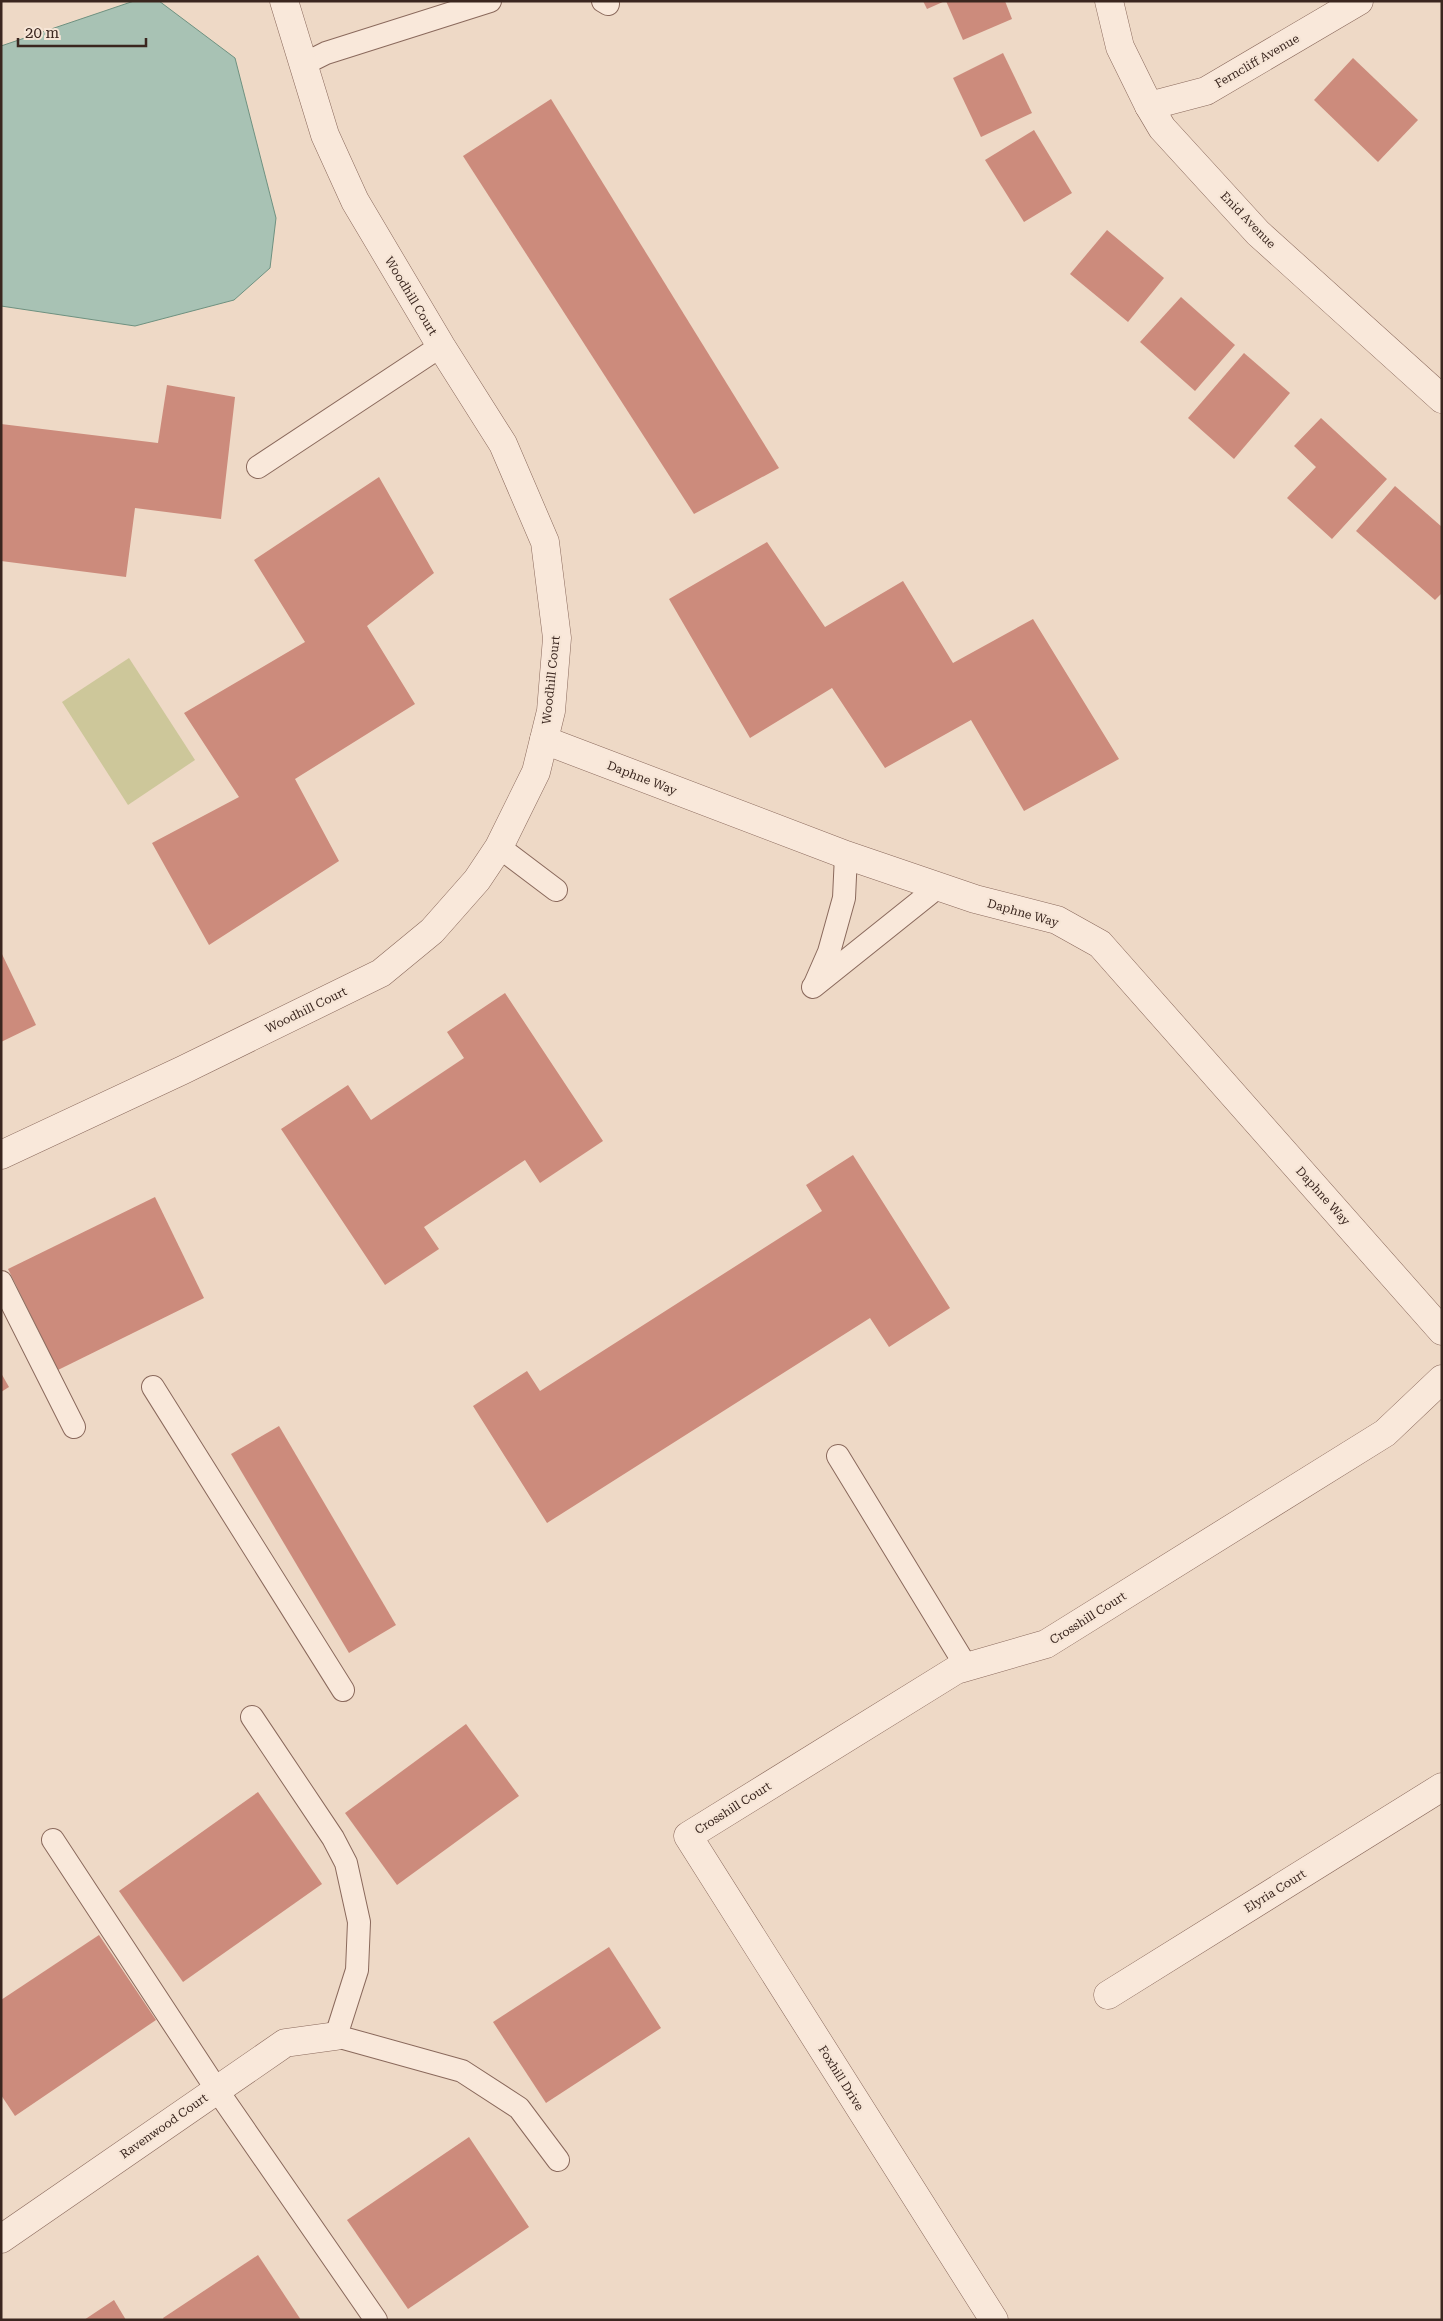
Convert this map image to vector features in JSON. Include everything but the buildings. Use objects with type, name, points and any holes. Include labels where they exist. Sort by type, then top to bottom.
[{"type":"street","name":"Woodhill Court","points":[[1,1155],[183,1070],[380,974],[432,931],[477,880],[499,847],[536,772],[544,740],[551,711],[557,638],[545,542],[503,444],[441,346],[355,201],[325,136],[284,1]]},
{"type":"street","name":"Enid Avenue","points":[[1108,1],[1120,47],[1162,128],[1258,233],[1442,399]]},
{"type":"street","name":"Ferncliff Avenue","points":[[1149,106],[1206,91],[1360,1]]},
{"type":"street","name":"Daphne Way","points":[[544,740],[846,855],[975,899],[1057,920],[1100,944],[1442,1331]]},
{"type":"street","name":"Crosshill Court","points":[[688,1836],[956,1670],[1046,1644],[1385,1433],[1442,1379]]},
{"type":"street","name":"Elyria Court","points":[[1108,1995],[1442,1787]]},
{"type":"street","name":"Foxhill Drive","points":[[688,1836],[994,2320]]},
{"type":"street","name":"Ravenwood Court","points":[[1,2238],[285,2043],[336,2036]]},
{"type":"lane","points":[[302,64],[326,53],[490,1]]},
{"type":"lane","points":[[258,467],[441,346]]},
{"type":"lane","points":[[499,847],[556,890]]},
{"type":"lane","points":[[846,855],[844,898],[829,952],[813,987],[938,887]]},
{"type":"lane","points":[[1,1282],[74,1428]]},
{"type":"lane","points":[[153,1386],[343,1690]]},
{"type":"lane","points":[[838,1456],[966,1666]]},
{"type":"lane","points":[[252,1717],[333,1838],[346,1863],[359,1922],[357,1970],[336,2036],[462,2071],[519,2108],[558,2160]]},
{"type":"lane","points":[[52,1840],[217,2090],[376,2320]]},
{"type":"shaded area","points":[[134,1],[159,1],[235,58],[276,218],[270,268],[234,300],[135,326],[1,306],[1,46]]},
{"type":"shaded area","points":[[129,658],[195,760],[128,805],[62,702]]}]
